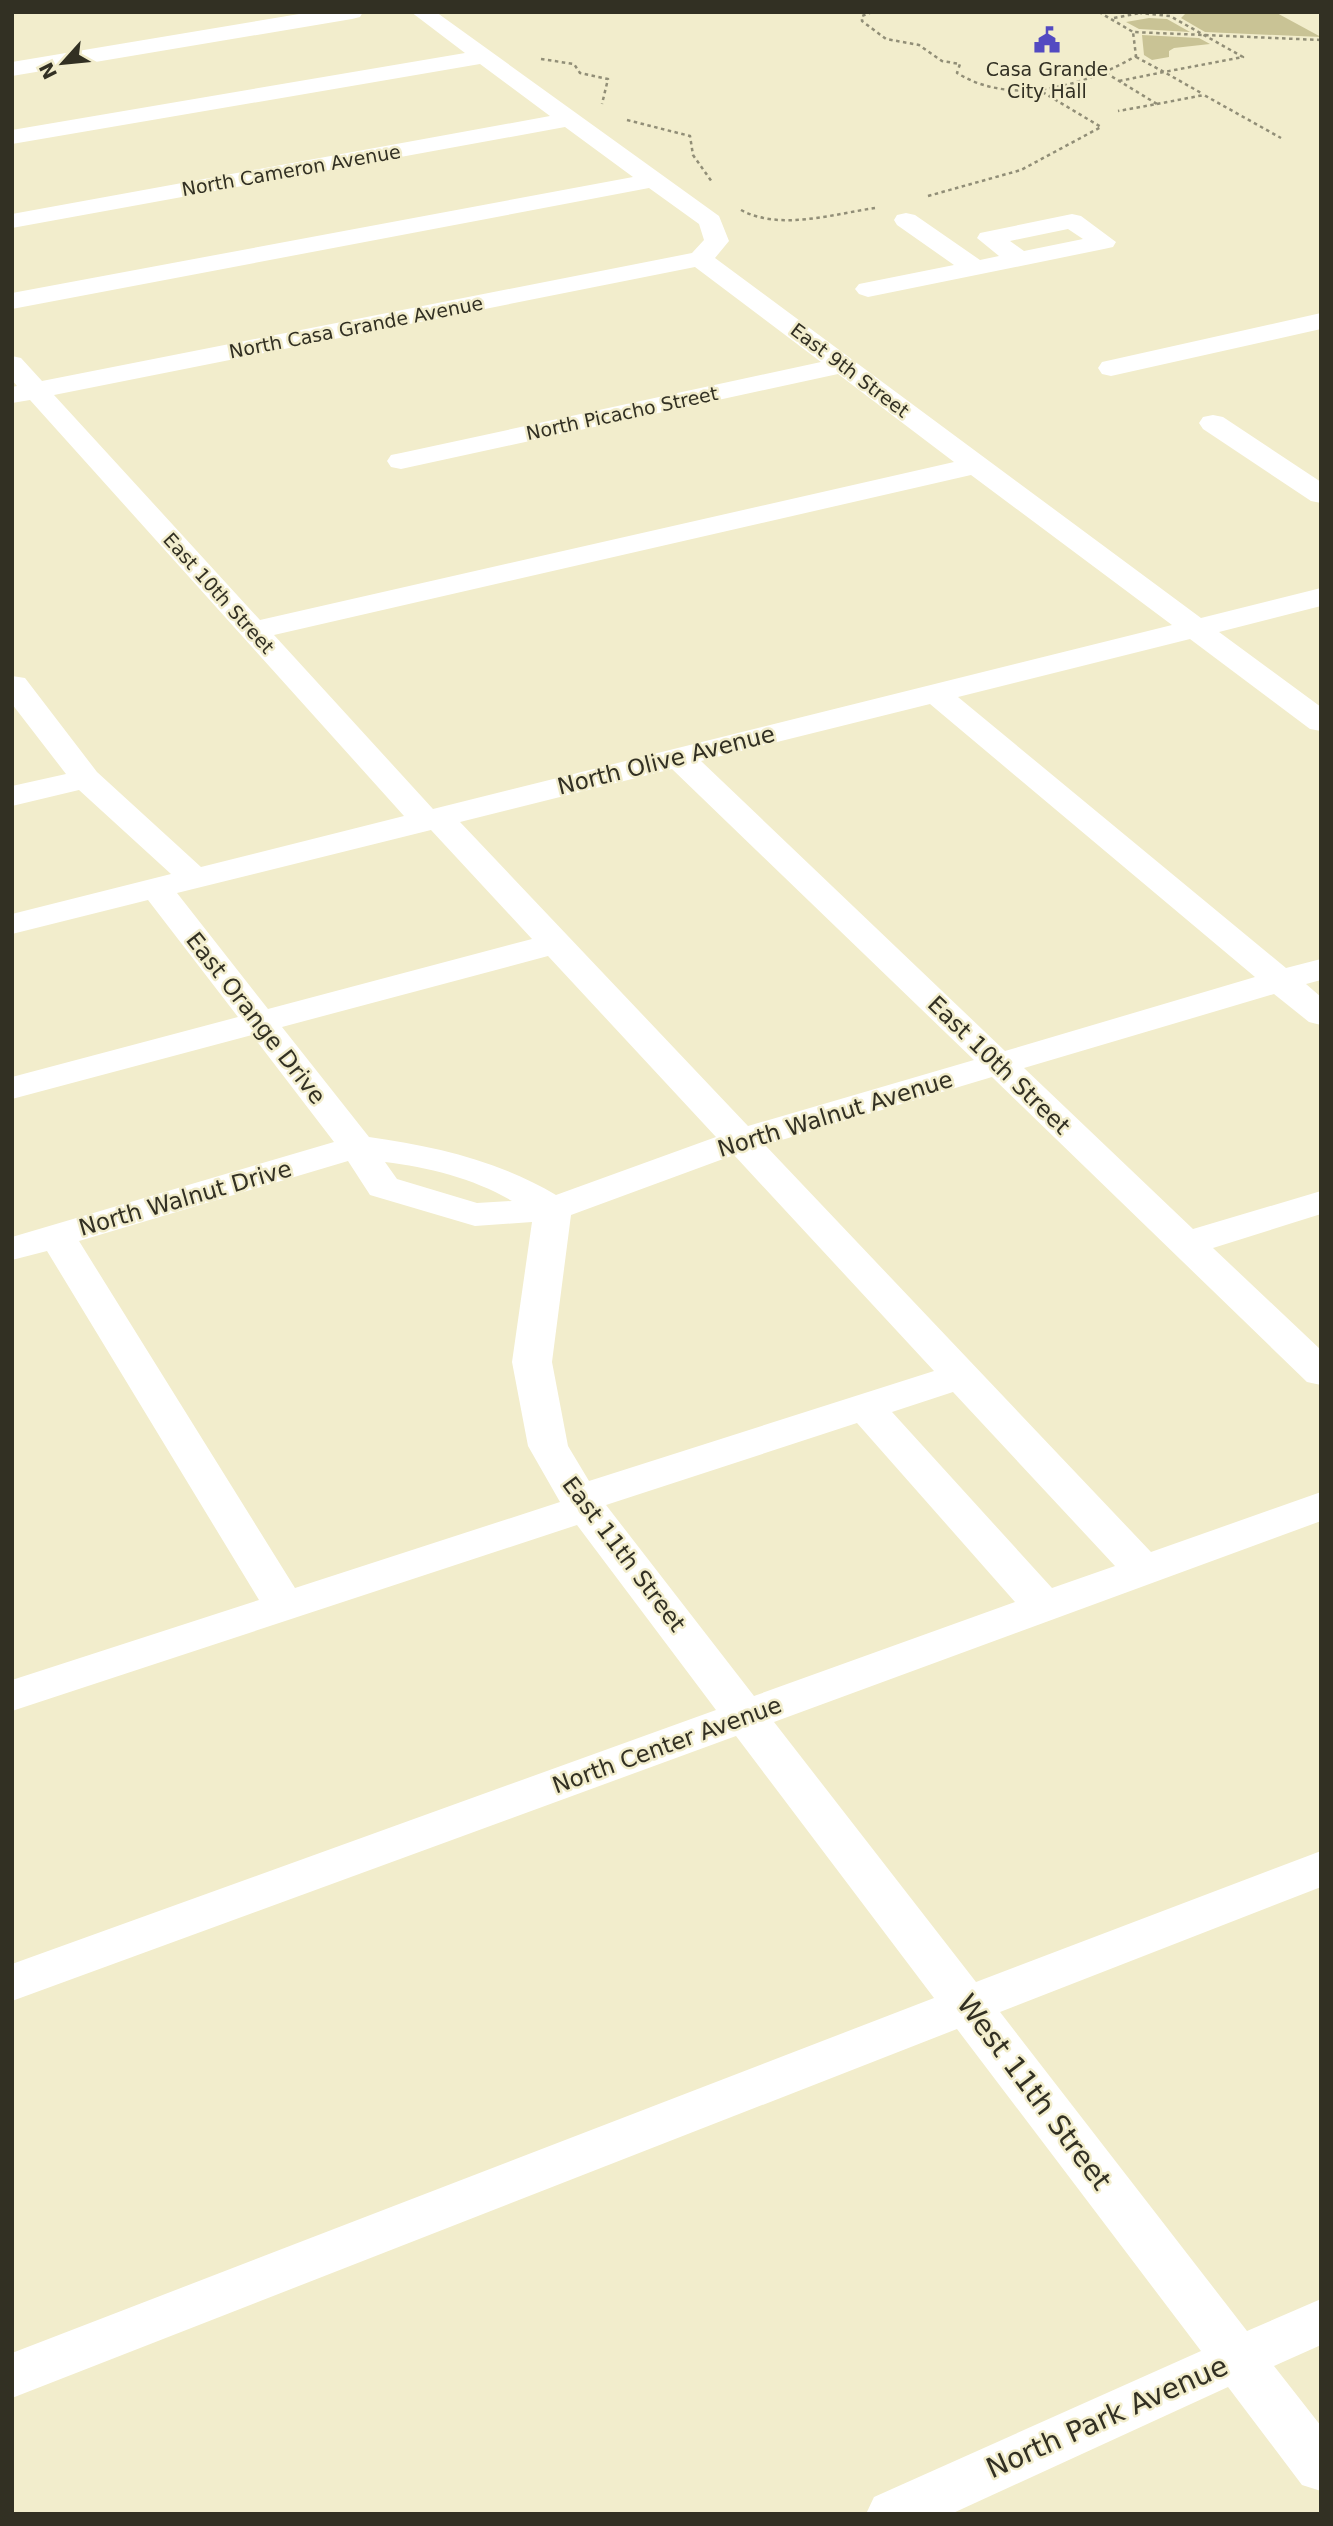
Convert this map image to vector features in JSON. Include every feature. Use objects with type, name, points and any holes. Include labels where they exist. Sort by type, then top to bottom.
[{"type":"street","points":[[12,69],[352,12]]},
{"type":"street","points":[[422,12],[710,222],[717,241],[700,259]]},
{"type":"street","points":[[12,137],[484,57]]},
{"type":"street","name":"North Cameron Avenue","points":[[12,221],[570,119]]},
{"type":"street","points":[[12,301],[653,180]]},
{"type":"street","points":[[896,213],[976,268]]},
{"type":"street","name":"East 9th Street","points":[[700,259],[1321,722]]},
{"type":"street","name":"North Casa Grande Avenue","points":[[24,393],[700,259]]},
{"type":"street","points":[[868,289],[1020,259]]},
{"type":"street","points":[[1122,365],[1321,321]]},
{"type":"street","name":"East 10th Street","points":[[12,364],[24,393],[254,630],[432,820],[556,943],[1144,1571]]},
{"type":"street","name":"North Picacho Street","points":[[401,461],[843,365]]},
{"type":"street","points":[[1213,423],[1321,495]]},
{"type":"street","points":[[254,630],[976,465]]},
{"type":"street","name":"North Olive Avenue","points":[[12,924],[1321,597]]},
{"type":"street","points":[[13,685],[86,779],[194,878]]},
{"type":"street","points":[[935,693],[1321,1015]]},
{"type":"street","name":"East 10th Street","points":[[678,757],[1321,1373]]},
{"type":"street","points":[[12,796],[86,779]]},
{"type":"street","name":"East Orange Drive","points":[[156,888],[357,1147],[383,1187],[475,1214],[553,1209]]},
{"type":"street","points":[[12,1088],[556,943]]},
{"type":"street","name":"North Walnut Avenue","points":[[553,1209],[741,1140],[1321,969]]},
{"type":"street","name":"North Walnut Drive","points":[[12,1249],[357,1147]]},
{"type":"street","points":[[1186,1244],[1321,1202]]},
{"type":"street","name":"East 11th Street","points":[[553,1209],[532,1362],[548,1446],[582,1504],[746,1716]]},
{"type":"street","points":[[57,1236],[285,1607]]},
{"type":"street","points":[[12,1696],[285,1607],[961,1376]]},
{"type":"street","points":[[865,1407],[1044,1607]]},
{"type":"street","name":"North Center Avenue","points":[[12,1983],[1321,1506]]},
{"type":"street","name":"West 11th Street","points":[[746,1716],[1321,2468]]},
{"type":"street","points":[[12,2376],[1321,1868]]},
{"type":"street","name":"North Park Avenue","points":[[894,2514],[1321,2320]]},
{"type":"path","points":[[872,12],[862,16],[862,21],[886,39],[919,45],[942,61],[960,64],[957,73],[967,82],[982,87],[1002,89],[1056,86],[1105,73],[1136,56]]},
{"type":"path","points":[[1099,12],[1133,32],[1321,40]]},
{"type":"path","points":[[1112,18],[1140,13],[1170,16],[1243,57],[1119,81]]},
{"type":"path","points":[[1133,32],[1136,56]]},
{"type":"path","points":[[1136,56],[1281,138]]},
{"type":"path","points":[[535,57],[574,64],[580,73],[608,79],[601,107]]},
{"type":"path","points":[[1105,73],[1157,104]]},
{"type":"path","points":[[925,197],[1021,170],[1101,127],[1034,87]]},
{"type":"path","points":[[1118,111],[1204,95]]},
{"type":"path","points":[[617,118],[690,136],[693,155],[716,187]]},
{"type":"path","points":[[735,205],[758,219],[775,221],[896,213]]},
{"type":"shaded area","points":[[1187,12],[1275,12],[1321,37],[1205,32],[1181,18]]},
{"type":"shaded area","points":[[1149,18],[1167,19],[1190,32],[1139,29],[1126,22]]},
{"type":"shaded area","points":[[1142,35],[1199,38],[1210,44],[1174,48],[1169,51],[1169,57],[1152,60],[1144,55]]},
{"type":"place","name":"Casa Grande City Hall","points":[[1047,40]]}]
